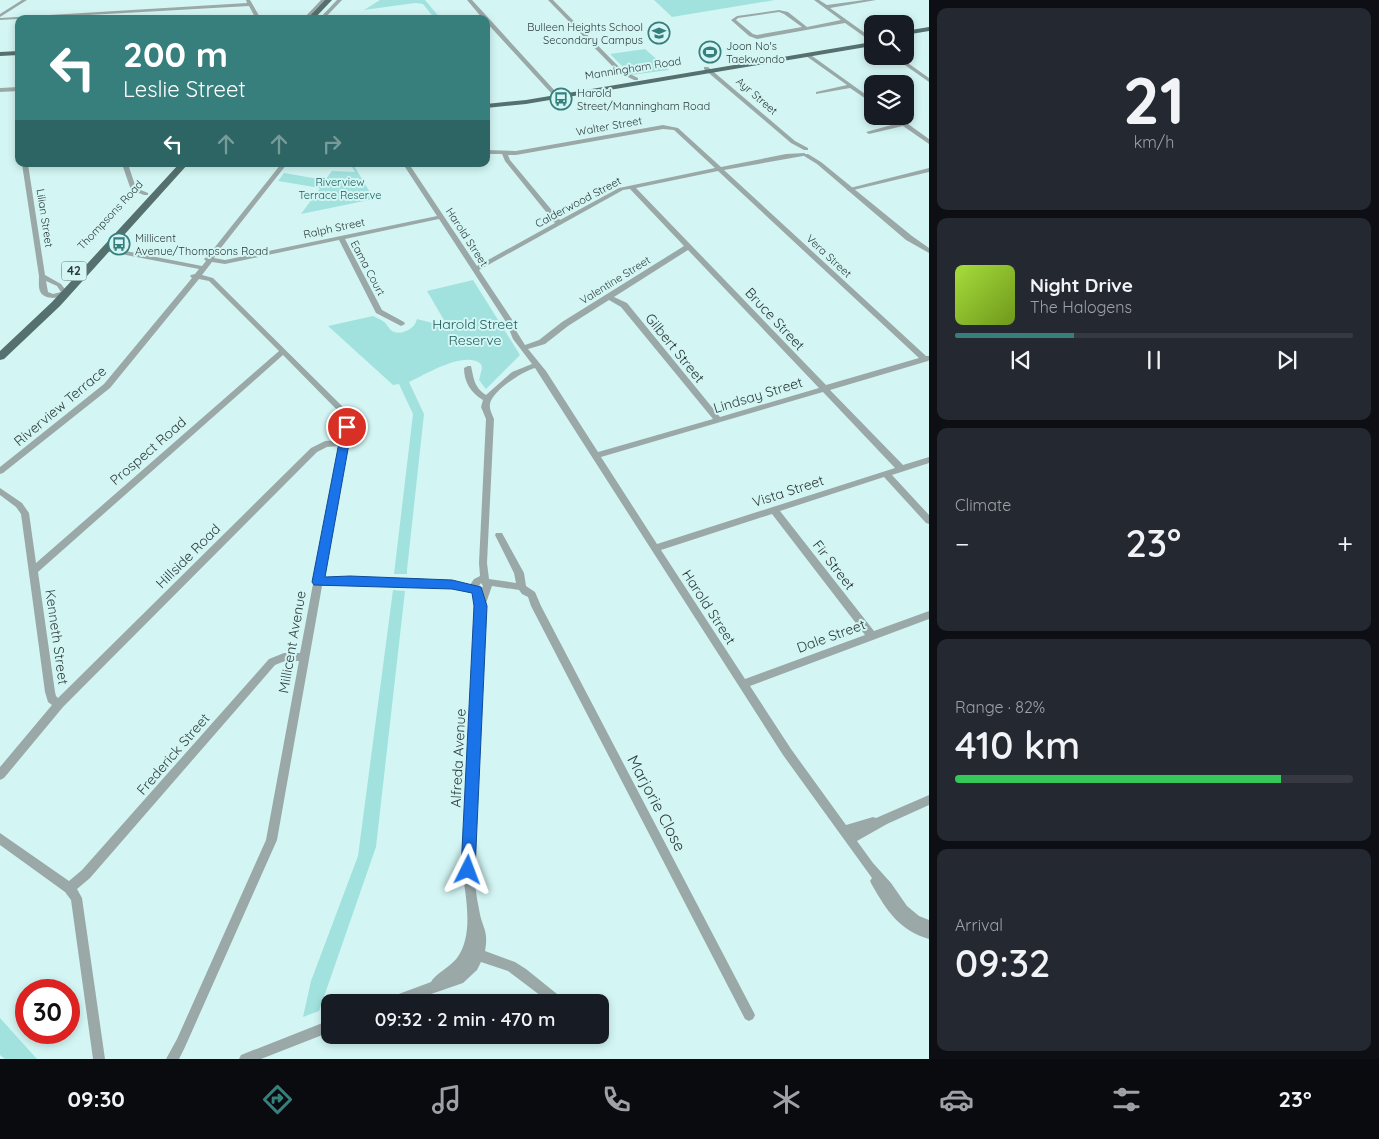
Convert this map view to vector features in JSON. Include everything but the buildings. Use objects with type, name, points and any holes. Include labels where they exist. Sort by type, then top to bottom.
[{"type":"main road","points":[[314,15],[329,0]]},
{"type":"main road","points":[[319,15],[334,0]]},
{"type":"main road","points":[[914,32],[929,29]]},
{"type":"main road","points":[[914,36],[929,34]]},
{"type":"main road","name":"Manningham Road","points":[[709,70],[864,42]]},
{"type":"main road","name":"Manningham Road","points":[[490,100],[554,93],[808,55],[864,43]]},
{"type":"main road","points":[[0,49],[15,48]]},
{"type":"main road","points":[[0,54],[15,53]]},
{"type":"main road","name":"Manningham Road","points":[[490,106],[526,102],[633,81]]},
{"type":"main road","name":"Thompsons Road","points":[[151,195],[172,167]]},
{"type":"main road","name":"Thompsons Road","points":[[0,357],[30,330],[63,290],[151,195],[181,167]]},
{"type":"main road","name":"Thompsons Road","points":[[0,346],[52,296],[63,290]]},
{"type":"street","points":[[0,17],[25,0]]},
{"type":"street","points":[[309,15],[324,0]]},
{"type":"street","points":[[325,15],[340,0]]},
{"type":"street","points":[[469,0],[482,15]]},
{"type":"street","points":[[550,0],[620,71],[633,81]]},
{"type":"street","points":[[816,0],[864,35]]},
{"type":"street","points":[[826,7],[874,0]]},
{"type":"street","points":[[33,15],[249,2],[257,15]]},
{"type":"street","points":[[807,29],[782,11],[737,17],[733,20],[755,37],[807,29],[832,25],[848,22]]},
{"type":"street","points":[[0,17],[15,16]]},
{"type":"street","points":[[490,23],[554,93]]},
{"type":"street","points":[[490,29],[495,29]]},
{"type":"street","points":[[808,55],[864,95]]},
{"type":"street","points":[[907,65],[929,80]]},
{"type":"street","name":"Ayr Street","points":[[709,70],[804,152],[852,188],[853,194],[929,255]]},
{"type":"street","points":[[818,93],[852,86]]},
{"type":"street","points":[[0,90],[15,89]]},
{"type":"street","points":[[869,132],[900,125]]},
{"type":"street","points":[[905,125],[929,142]]},
{"type":"street","name":"Walter Street","points":[[490,152],[505,153],[669,127],[679,130],[720,169]]},
{"type":"street","name":"Calderwood Street","points":[[475,270],[618,190],[804,152]]},
{"type":"street","points":[[505,153],[507,160],[559,223]]},
{"type":"street","name":"Lilian Street","points":[[25,167],[42,276],[42,291],[52,296]]},
{"type":"street","points":[[126,167],[133,189],[151,195]]},
{"type":"street","name":"Riverview Terrace","points":[[0,471],[108,386],[282,167]]},
{"type":"street","name":"Harold Street","points":[[408,167],[510,324],[517,339],[525,347],[539,374],[551,388],[787,752],[869,867]]},
{"type":"street","name":"Vera Street","points":[[720,169],[927,358]]},
{"type":"street","points":[[852,188],[929,170]]},
{"type":"street","name":"Bruce Street","points":[[631,186],[901,469]]},
{"type":"street","name":"Ralph Street","points":[[209,259],[220,262],[232,260],[441,217]]},
{"type":"street","name":"Eama Court","points":[[340,237],[379,311],[402,324]]},
{"type":"street","name":"Ayr Street","points":[[909,238],[929,251]]},
{"type":"street","name":"Valentine Street","points":[[525,347],[544,344],[552,334],[689,246]]},
{"type":"street","name":"Millicent Avenue","points":[[101,250],[180,264],[198,272],[213,283],[345,414],[347,422],[271,840],[178,1054]]},
{"type":"street","points":[[42,276],[63,290]]},
{"type":"street","name":"Gilbert Street","points":[[609,297],[624,306],[718,420]]},
{"type":"street","name":"Prospect Road","points":[[33,571],[282,352]]},
{"type":"street","name":"Lindsay Street","points":[[595,456],[927,358]]},
{"type":"street","points":[[468,368],[468,375],[476,392],[487,399],[511,375],[522,368],[536,365]]},
{"type":"street","name":"Alfreda Avenue","points":[[473,954],[480,930],[473,911],[468,870],[490,419],[485,407],[487,399]]},
{"type":"street","name":"Hillside Road","points":[[59,704],[314,450],[325,444],[343,444]]},
{"type":"street","name":"Vista Street","points":[[655,548],[929,460]]},
{"type":"street","points":[[886,474],[929,521]]},
{"type":"street","name":"Kenneth Street","points":[[0,491],[24,510],[50,692],[52,699],[59,704],[0,775]]},
{"type":"street","name":"Fir Street","points":[[774,510],[872,636]]},
{"type":"street","name":"Marjorie Close","points":[[499,535],[519,573],[523,588],[536,606],[750,1014]]},
{"type":"street","points":[[319,579],[523,588]]},
{"type":"street","name":"Dale Street","points":[[743,684],[929,615]]},
{"type":"street","name":"Frederick Street","points":[[70,888],[86,874],[272,662],[284,657],[304,657]]},
{"type":"street","points":[[846,835],[929,800]]},
{"type":"street","points":[[0,838],[70,888],[76,898],[99,1059]]},
{"type":"street","points":[[869,867],[909,916],[929,926]]},
{"type":"street","points":[[869,867],[881,889],[903,918],[915,928],[929,933]]},
{"type":"street","points":[[413,994],[459,979],[473,966],[473,954],[511,966],[548,994]]},
{"type":"street","points":[[245,1059],[321,1029]]},
{"type":"green space","points":[[380,0],[425,0],[438,15],[432,15],[423,4],[415,3],[364,10]]},
{"type":"green space","points":[[654,0],[775,0],[672,17]]},
{"type":"green space","points":[[645,49],[669,70],[631,75],[610,54]]},
{"type":"green space","name":"Riverview Terrace Reserve","points":[[352,167],[355,167],[374,199],[301,214],[320,188],[278,181],[284,173],[325,180],[332,171],[355,172]]},
{"type":"green space","name":"Harold Street Reserve","points":[[473,280],[520,355],[486,389],[479,380],[481,364],[474,360],[456,361],[409,382],[424,414],[407,574],[394,574],[413,414],[399,384],[393,385],[328,326],[373,316],[384,322],[392,331],[399,333],[411,329],[417,319],[448,327],[427,291]]},
{"type":"green space","points":[[393,590],[405,591],[376,847],[325,994],[321,994],[319,1011],[303,1017],[311,981],[358,856]]},
{"type":"green space","points":[[0,1018],[15,1035],[15,1044],[23,1044],[37,1059],[5,1059],[0,1055]]},
{"type":"place","name":"Bulleen Heights School Secondary Campus","points":[[659,33]]},
{"type":"place","name":"Joon No's Taekwondo","points":[[710,52]]},
{"type":"place","name":"Harold Street/Manningham Road","points":[[561,99]]},
{"type":"place","name":"Millicent Avenue/Thompsons Road","points":[[119,244]]},
{"type":"route","points":[[347,427],[318,582],[350,580],[452,584],[477,590],[480,606],[468,870]]}]
